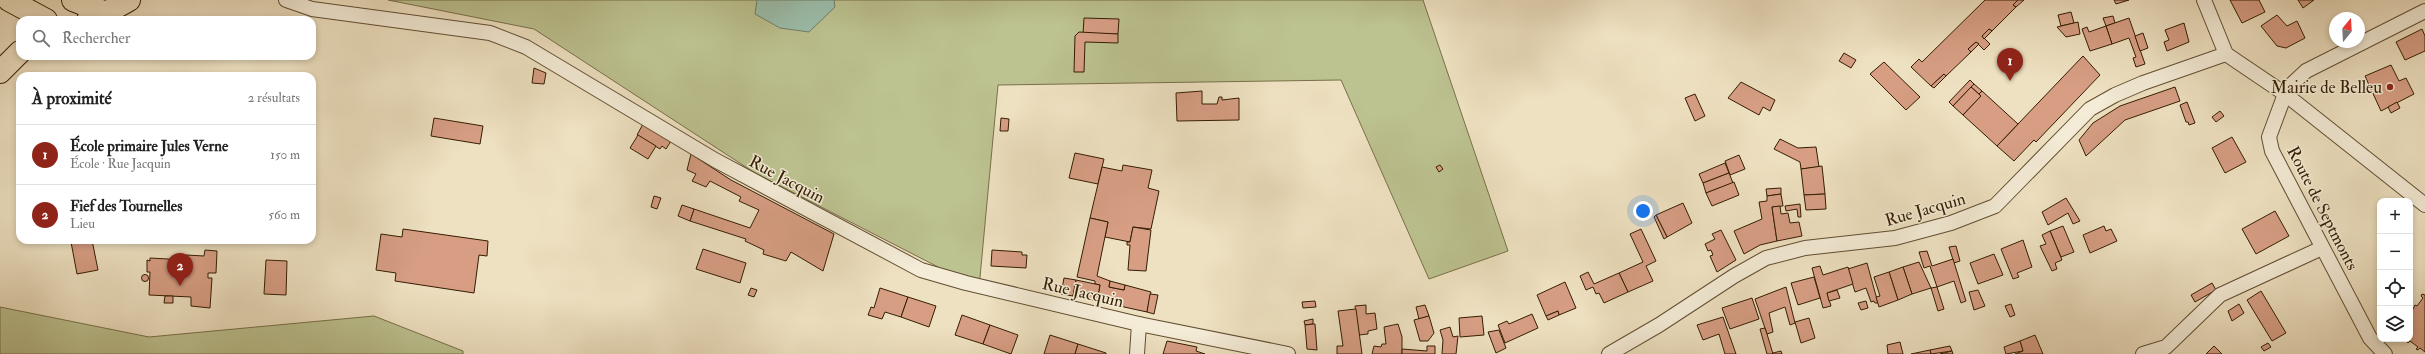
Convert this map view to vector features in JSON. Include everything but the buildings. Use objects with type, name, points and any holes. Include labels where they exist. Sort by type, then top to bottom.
[{"type":"main road","points":[[0,9],[4,0]]},
{"type":"main road","points":[[9,0],[39,16]]},
{"type":"main road","points":[[74,0],[97,16],[129,0]]},
{"type":"main road","points":[[0,72],[16,56]]},
{"type":"street","name":"Rue Jacquin","points":[[286,0],[312,8],[490,33],[526,47],[715,160],[921,270],[966,283],[1139,324],[1288,354]]},
{"type":"street","points":[[2204,0],[2226,54],[2286,94],[2425,205]]},
{"type":"street","name":"Route de Septmonts","points":[[2385,354],[2370,338],[2272,151],[2269,137],[2289,86],[2306,71],[2425,11]]},
{"type":"street","name":"Rue Jacquin","points":[[1609,354],[1659,325],[1734,276],[1766,258],[1805,248],[1895,238],[1951,223],[1995,206],[2090,109],[2115,95],[2143,83],[2226,54]]},
{"type":"street","points":[[2143,354],[2166,347],[2220,295],[2322,248]]},
{"type":"street","points":[[1137,354],[1139,324]]},
{"type":"shaded area","points":[[388,0],[1423,0],[1508,251],[1429,279],[1341,80],[998,85],[979,288],[755,173],[534,29]]},
{"type":"shaded area","points":[[757,0],[834,0],[835,7],[809,32],[780,28],[755,14]]},
{"type":"shaded area","points":[[0,307],[149,337],[374,316],[463,351],[463,354],[0,354]]},
{"type":"place","name":"École primaire Jules Verne","points":[[2010,81]]},
{"type":"place","name":"Mairie de Belleu","points":[[2390,87]]},
{"type":"place","name":"Fief des Tournelles","points":[[180,286]]}]
